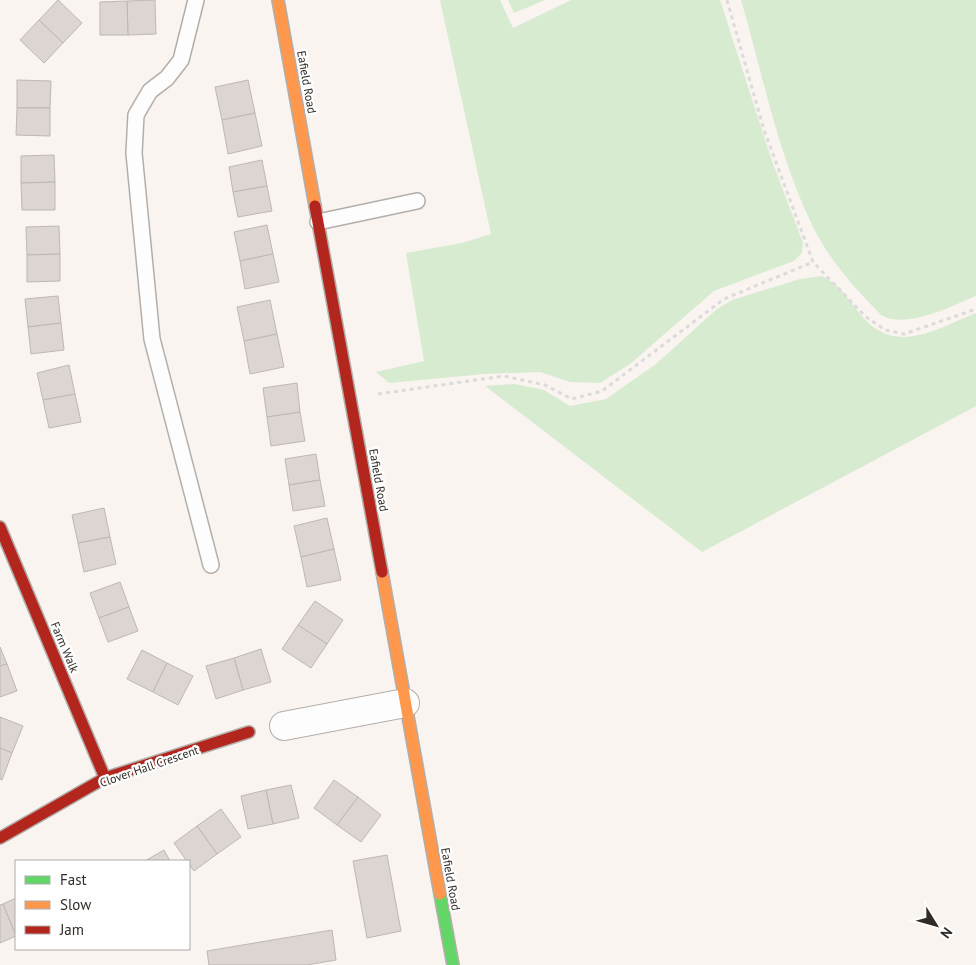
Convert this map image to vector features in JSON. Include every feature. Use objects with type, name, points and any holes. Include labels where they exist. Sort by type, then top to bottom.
[{"type":"street","name":"Eafield Road","points":[[278,0],[453,965]]},
{"type":"street","name":"Farm Walk","points":[[0,527],[105,778]]},
{"type":"street","points":[[284,726],[405,703]]},
{"type":"street","name":"Clover Hall Crescent","points":[[0,838],[105,778],[249,732]]},
{"type":"lane","points":[[196,0],[182,60],[167,78],[150,91],[136,114],[134,153],[152,339],[211,564]]},
{"type":"lane","points":[[318,222],[416,201]]},
{"type":"path","points":[[727,0],[764,130],[813,262],[865,316],[885,330],[904,334],[976,309]]},
{"type":"path","points":[[350,398],[504,376],[546,386],[572,399],[602,391],[724,299],[813,262]]},
{"type":"green space","points":[[440,0],[500,0],[513,28],[571,0],[720,0],[771,158],[803,243],[802,253],[794,261],[714,291],[630,364],[600,383],[570,382],[540,372],[484,374],[389,383],[376,372],[424,361],[406,253],[462,243],[491,234]]},
{"type":"green space","points":[[508,0],[545,0],[514,13]]},
{"type":"green space","points":[[741,0],[976,0],[976,296],[928,315],[903,320],[891,319],[881,315],[840,269],[819,238],[805,210],[794,181],[774,121]]},
{"type":"green space","points":[[822,276],[838,287],[872,326],[886,334],[900,337],[915,336],[930,332],[976,313],[976,406],[702,552],[485,386],[515,384],[544,390],[570,406],[606,399],[656,364],[717,309],[732,300],[800,279]]},
{"type":"building","points":[[58,0],[82,23],[63,43],[39,20]]},
{"type":"building","points":[[155,0],[156,34],[128,35],[127,1]]},
{"type":"building","points":[[127,1],[128,35],[100,35],[100,2]]},
{"type":"building","points":[[39,20],[63,43],[44,63],[20,40]]},
{"type":"building","points":[[17,80],[51,81],[50,108],[17,108]]},
{"type":"building","points":[[248,80],[255,113],[222,120],[215,87]]},
{"type":"building","points":[[17,108],[50,108],[50,136],[16,135]]},
{"type":"building","points":[[255,113],[262,146],[228,154],[222,120]]},
{"type":"building","points":[[54,155],[55,182],[21,183],[21,156]]},
{"type":"building","points":[[262,160],[267,186],[233,192],[229,167]]},
{"type":"building","points":[[55,182],[55,210],[22,210],[21,183]]},
{"type":"building","points":[[267,186],[272,211],[238,217],[233,192]]},
{"type":"building","points":[[267,225],[273,254],[240,261],[234,232]]},
{"type":"building","points":[[59,226],[60,254],[27,255],[26,227]]},
{"type":"building","points":[[60,254],[60,281],[27,282],[27,255]]},
{"type":"building","points":[[273,254],[279,282],[245,289],[240,261]]},
{"type":"building","points":[[58,296],[61,323],[28,327],[25,299]]},
{"type":"building","points":[[270,300],[277,334],[244,341],[237,307]]},
{"type":"building","points":[[61,323],[64,350],[31,354],[28,327]]},
{"type":"building","points":[[277,334],[284,367],[250,374],[244,341]]},
{"type":"building","points":[[69,365],[75,394],[43,400],[37,373]]},
{"type":"building","points":[[297,383],[300,412],[267,417],[263,388]]},
{"type":"building","points":[[75,394],[81,422],[49,428],[43,400]]},
{"type":"building","points":[[300,412],[305,441],[271,446],[267,417]]},
{"type":"building","points":[[316,454],[320,480],[289,485],[285,459]]},
{"type":"building","points":[[320,480],[325,506],[293,511],[289,485]]},
{"type":"building","points":[[104,508],[110,537],[78,543],[72,515]]},
{"type":"building","points":[[327,518],[334,549],[301,557],[294,526]]},
{"type":"building","points":[[110,537],[116,564],[84,572],[78,543]]},
{"type":"building","points":[[334,549],[341,580],[307,587],[301,557]]},
{"type":"building","points":[[120,582],[129,607],[99,618],[90,593]]},
{"type":"building","points":[[315,601],[343,620],[327,644],[298,625]]},
{"type":"building","points":[[129,607],[138,631],[108,642],[99,618]]},
{"type":"building","points":[[298,625],[327,644],[311,668],[282,649]]},
{"type":"building","points":[[0,647],[7,664],[0,666]]},
{"type":"building","points":[[261,649],[271,682],[243,690],[234,658]]},
{"type":"building","points":[[142,650],[167,663],[153,692],[127,679]]},
{"type":"building","points":[[234,658],[243,690],[216,699],[206,666]]},
{"type":"building","points":[[167,663],[193,676],[178,705],[153,692]]},
{"type":"building","points":[[7,664],[17,691],[0,697],[0,666]]},
{"type":"building","points":[[0,717],[23,726],[12,753],[0,748]]},
{"type":"building","points":[[0,748],[12,753],[2,780],[0,779]]},
{"type":"building","points":[[334,780],[358,797],[337,825],[314,808]]},
{"type":"building","points":[[291,785],[299,818],[273,824],[266,790]]},
{"type":"building","points":[[266,790],[273,824],[248,829],[241,796]]},
{"type":"building","points":[[358,797],[381,815],[361,842],[337,825]]},
{"type":"building","points":[[221,809],[241,837],[217,854],[197,826]]},
{"type":"building","points":[[197,826],[217,854],[194,871],[190,865],[190,860],[186,860],[174,843]]},
{"type":"building","points":[[164,850],[169,860],[147,860]]},
{"type":"building","points":[[387,855],[401,931],[367,938],[353,861]]},
{"type":"building","points":[[15,898],[15,934],[3,904]]},
{"type":"building","points":[[3,904],[15,936],[0,943],[0,905]]},
{"type":"building","points":[[332,930],[336,960],[307,965],[209,965],[207,951]]},
{"type":"traffic: fast","points":[[440,894],[453,965]]},
{"type":"traffic: slow","points":[[278,0],[315,206]]},
{"type":"traffic: slow","points":[[382,572],[440,894]]},
{"type":"traffic: jam","points":[[315,206],[382,572]]},
{"type":"traffic: jam","points":[[0,527],[105,778]]},
{"type":"traffic: jam","points":[[0,838],[105,778],[249,732]]}]
